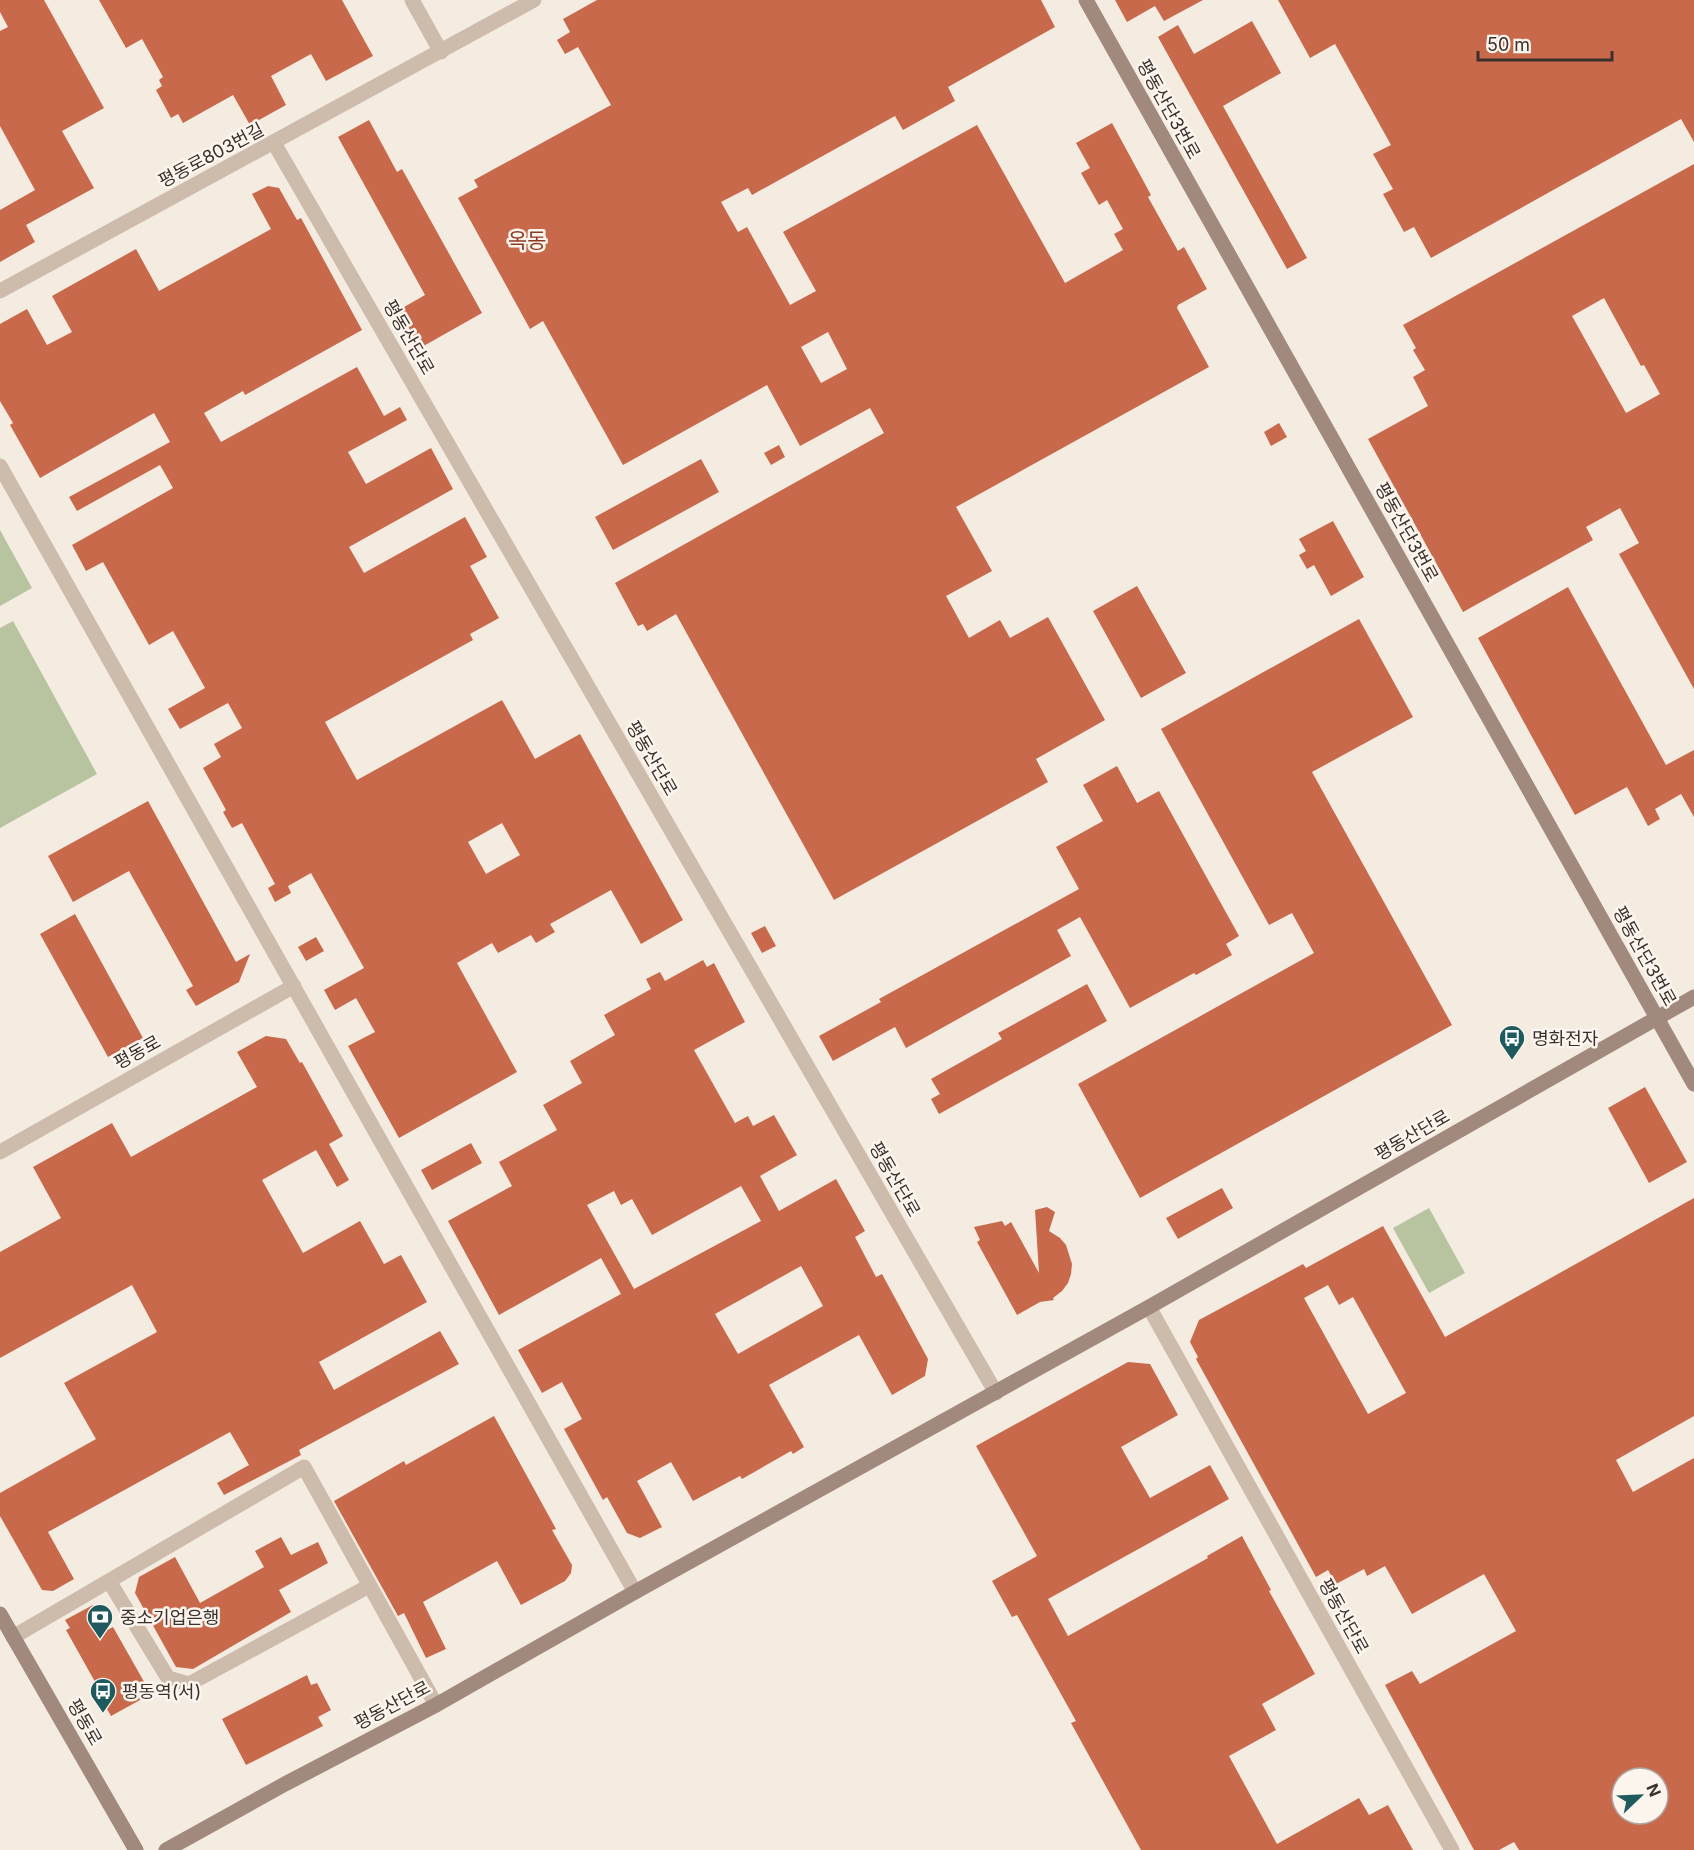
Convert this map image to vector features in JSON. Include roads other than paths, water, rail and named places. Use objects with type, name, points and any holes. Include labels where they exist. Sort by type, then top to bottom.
[{"type":"street","points":[[412,0],[441,52]]},
{"type":"street","name":"평동로803번길","points":[[0,291],[534,0]]},
{"type":"street","name":"평동산단3번로","points":[[1086,0],[1694,1084]]},
{"type":"street","name":"평동산단로","points":[[274,143],[996,1393]]},
{"type":"street","points":[[0,466],[635,1592]]},
{"type":"street","name":"평동로","points":[[0,1152],[294,986]]},
{"type":"street","name":"평동산단로","points":[[166,1850],[285,1784],[436,1705],[635,1592],[996,1393],[1694,996]]},
{"type":"street","name":"평동산단로","points":[[1149,1307],[1452,1850]]},
{"type":"street","points":[[13,1637],[304,1467],[436,1705]]},
{"type":"street","points":[[109,1581],[168,1678],[189,1684],[369,1586]]},
{"type":"street","name":"평동로","points":[[0,1614],[136,1850]]},
{"type":"place","name":"명화전자","points":[[1512,1061]]},
{"type":"place","name":"중소기업은행","points":[[100,1640]]},
{"type":"place","name":"평동역(서)","points":[[103,1714]]},
{"type":"district","name":"옥동","points":[[527,240]]}]
